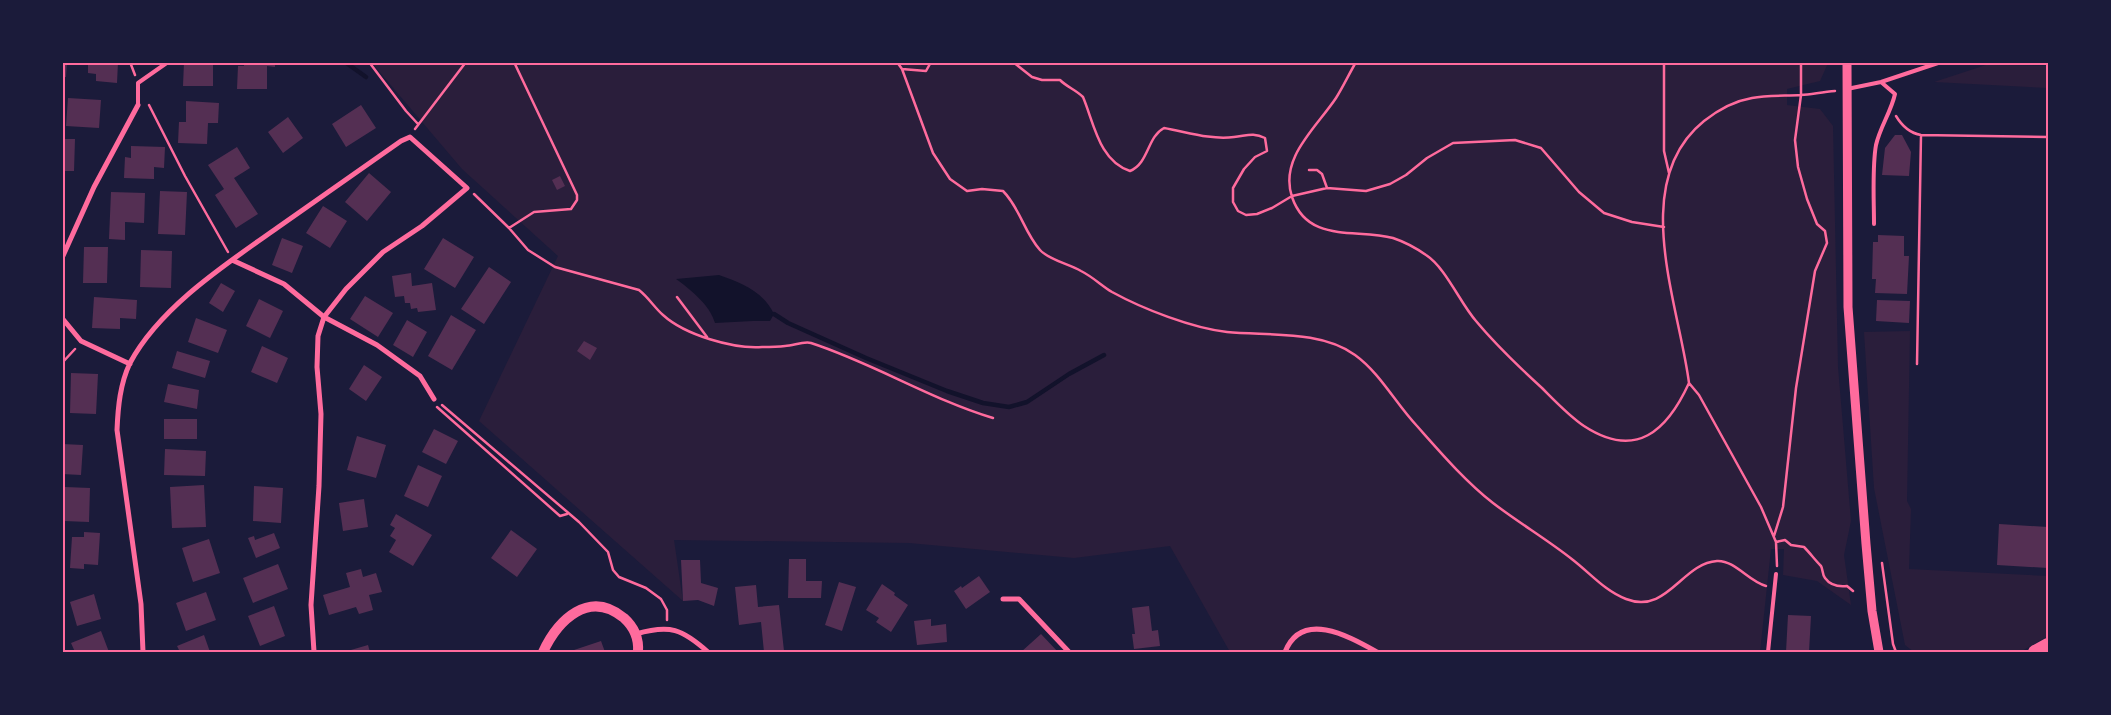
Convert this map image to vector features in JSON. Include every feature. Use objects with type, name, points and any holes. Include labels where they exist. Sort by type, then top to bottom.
[{"type":"highway","points":[[2035,652],[2048,645]]},
{"type":"main road","points":[[543,652],[549,639],[561,624],[573,613],[588,607],[604,607],[616,612],[628,622],[636,634],[638,652]]},
{"type":"street","points":[[1847,62],[1848,307],[1872,611],[1879,652]]},
{"type":"street","points":[[62,258],[94,187],[138,105]]},
{"type":"street","points":[[143,652],[141,604],[117,430],[118,403],[130,364],[164,318],[232,260],[401,141],[410,137],[467,188],[422,226],[383,252],[346,289],[324,317],[318,336],[317,367],[321,414],[319,486],[311,605],[314,652]]},
{"type":"street","points":[[232,260],[284,284],[324,317],[377,346],[420,376],[434,399]]},
{"type":"street","points":[[62,318],[81,341],[130,364]]},
{"type":"street","points":[[1003,599],[1019,599],[1069,652]]},
{"type":"street","points":[[636,634],[657,628],[668,629],[682,633],[708,652]]},
{"type":"street","points":[[1285,652],[1289,643],[1303,632],[1323,629],[1337,632],[1377,652]]},
{"type":"lane","points":[[138,105],[138,83],[168,62]]},
{"type":"lane","points":[[1847,89],[1881,82],[1941,62]]},
{"type":"lane","points":[[1874,224],[1876,147],[1880,133],[1892,108],[1895,94],[1881,82]]},
{"type":"lane","points":[[1768,652],[1776,574]]},
{"type":"path","points":[[130,62],[132,67]]},
{"type":"path","points":[[369,62],[418,124]]},
{"type":"path","points":[[410,137],[466,62]]},
{"type":"path","points":[[509,228],[534,212],[565,211],[571,208],[577,200],[577,195],[514,62]]},
{"type":"path","points":[[897,62],[902,69],[933,153],[950,179],[967,190],[1003,191],[1012,201],[1029,236],[1042,252],[1088,274],[1112,292],[1163,316],[1226,332],[1275,334],[1327,342],[1355,355],[1373,372],[1408,418],[1453,467],[1493,502],[1574,561],[1609,590],[1628,600],[1643,602],[1661,597],[1692,571],[1702,565],[1718,561],[1739,569],[1759,584],[1774,588]]},
{"type":"path","points":[[902,69],[926,71],[931,62]]},
{"type":"path","points":[[1013,62],[1032,77],[1042,80],[1060,80],[1068,88],[1083,97],[1098,137],[1112,162],[1120,168],[1130,171],[1138,167],[1156,135],[1164,128],[1194,135],[1217,137],[1257,134],[1265,138],[1267,151],[1255,157],[1244,169],[1233,188],[1233,202],[1238,211],[1246,214],[1257,214],[1272,208],[1292,196],[1327,188],[1366,191],[1390,184],[1406,175],[1427,158],[1453,143],[1515,140],[1541,148],[1579,192],[1604,213],[1632,222],[1664,227]]},
{"type":"path","points":[[1356,62],[1335,100],[1305,138],[1289,169],[1289,183],[1292,196],[1302,215],[1318,228],[1392,238],[1414,247],[1429,257],[1475,321],[1517,365],[1583,425],[1596,433],[1622,440],[1639,439],[1650,434],[1666,422],[1679,404],[1689,383]]},
{"type":"path","points":[[1664,62],[1664,151],[1669,173]]},
{"type":"path","points":[[1774,536],[1782,507],[1796,388],[1815,271],[1828,243],[1825,231],[1817,224],[1807,199],[1798,167],[1795,140],[1801,95],[1801,62]]},
{"type":"path","points":[[1776,574],[1776,542],[1761,507],[1700,395],[1689,383],[1669,289],[1664,250],[1669,173],[1678,149],[1696,128],[1715,113],[1731,104],[1752,98],[1801,95],[1847,89]]},
{"type":"path","points":[[1892,108],[1905,128],[1915,134],[2048,137]]},
{"type":"path","points":[[158,124],[232,260]]},
{"type":"path","points":[[1917,364],[1921,135]]},
{"type":"path","points":[[1309,170],[1317,170],[1322,174],[1327,188]]},
{"type":"path","points":[[467,188],[509,228],[528,250],[555,267],[640,290],[662,314],[677,326],[708,338],[746,348],[785,346],[807,342],[845,355],[937,396],[994,418]]},
{"type":"path","points":[[677,297],[708,338]]},
{"type":"path","points":[[62,363],[81,341]]},
{"type":"path","points":[[434,399],[568,514],[608,552],[613,570],[619,577],[641,585],[661,599],[666,610],[668,629]]},
{"type":"path","points":[[434,399],[437,409],[560,516],[568,514]]},
{"type":"path","points":[[1776,542],[1785,540],[1791,545],[1804,547],[1813,560],[1822,568],[1824,577],[1831,584],[1839,587],[1847,586],[1853,591]]},
{"type":"path","points":[[1882,563],[1893,644],[1896,652]]},
{"type":"shaded area","points":[[372,63],[1828,63],[1820,81],[1787,89],[1787,105],[1820,109],[1833,126],[1838,367],[1851,521],[1844,555],[1851,605],[1817,581],[1783,575],[1784,549],[1771,549],[1760,652],[1230,652],[1170,546],[1074,558],[909,543],[674,540],[683,601],[479,421],[558,256],[462,169]]},
{"type":"shaded area","points":[[1986,65],[2048,66],[2048,88],[1934,82]]},
{"type":"shaded area","points":[[719,275],[751,289],[764,299],[774,314],[770,321],[715,323],[713,316],[704,304],[694,293],[676,279]]},
{"type":"shaded area","points":[[1910,331],[1907,501],[1911,509],[1909,569],[2048,576],[2048,636],[2020,652],[1914,652],[1905,645],[1874,488],[1864,332]]},
{"type":"building","points":[[62,62],[67,62],[66,77],[62,77]]},
{"type":"building","points":[[88,62],[118,62],[117,83],[96,81],[96,74],[88,73]]},
{"type":"building","points":[[184,62],[213,62],[213,86],[183,86]]},
{"type":"building","points":[[244,62],[275,62],[275,67],[267,66],[267,89],[237,89],[238,66],[244,66]]},
{"type":"building","points":[[68,98],[101,100],[99,128],[66,126]]},
{"type":"building","points":[[186,101],[219,103],[218,123],[208,123],[207,144],[178,143],[179,122],[186,122]]},
{"type":"building","points":[[361,105],[376,128],[346,147],[332,124]]},
{"type":"building","points":[[288,117],[303,138],[283,153],[268,132]]},
{"type":"building","points":[[1895,135],[1902,135],[1911,152],[1909,176],[1882,175],[1885,148]]},
{"type":"building","points":[[62,139],[75,139],[74,171],[62,171]]},
{"type":"building","points":[[131,146],[165,147],[164,168],[154,167],[154,179],[124,178],[125,157],[131,158]]},
{"type":"building","points":[[237,147],[250,168],[234,178],[258,214],[236,228],[215,195],[224,189],[208,165]]},
{"type":"building","points":[[369,173],[391,192],[367,221],[345,202]]},
{"type":"building","points":[[560,176],[565,186],[557,190],[552,180]]},
{"type":"building","points":[[160,191],[187,192],[185,235],[158,234]]},
{"type":"building","points":[[111,192],[145,193],[144,223],[125,222],[125,240],[109,239]]},
{"type":"building","points":[[323,206],[347,221],[330,248],[306,233]]},
{"type":"building","points":[[1878,235],[1904,236],[1904,256],[1909,256],[1907,294],[1875,293],[1876,279],[1872,279],[1873,242],[1878,242]]},
{"type":"building","points":[[282,238],[303,246],[292,273],[272,265]]},
{"type":"building","points":[[443,238],[474,257],[455,288],[424,269]]},
{"type":"building","points":[[84,247],[108,247],[107,283],[83,283]]},
{"type":"building","points":[[141,250],[172,251],[171,288],[140,287]]},
{"type":"building","points":[[489,267],[511,282],[484,324],[461,309]]},
{"type":"building","points":[[411,273],[412,286],[432,283],[436,310],[418,312],[417,308],[411,309],[410,303],[405,303],[404,296],[395,297],[392,276]]},
{"type":"building","points":[[221,283],[235,291],[223,312],[209,303]]},
{"type":"building","points":[[365,296],[393,313],[378,337],[350,319]]},
{"type":"building","points":[[94,297],[137,300],[136,319],[120,318],[120,329],[92,328]]},
{"type":"building","points":[[259,299],[283,311],[270,338],[246,326]]},
{"type":"building","points":[[1877,300],[1910,301],[1909,323],[1876,321]]},
{"type":"building","points":[[451,315],[476,330],[452,370],[428,356]]},
{"type":"building","points":[[196,318],[227,330],[218,353],[188,342]]},
{"type":"building","points":[[407,320],[427,332],[413,357],[393,345]]},
{"type":"building","points":[[584,341],[597,348],[590,360],[577,351]]},
{"type":"building","points":[[262,346],[288,358],[277,383],[251,372]]},
{"type":"building","points":[[177,351],[210,361],[205,378],[172,368]]},
{"type":"building","points":[[364,365],[382,377],[366,401],[349,389]]},
{"type":"building","points":[[71,373],[98,374],[96,414],[70,413]]},
{"type":"building","points":[[168,384],[199,390],[197,409],[164,402]]},
{"type":"building","points":[[164,419],[197,419],[197,439],[164,439]]},
{"type":"building","points":[[434,429],[458,441],[446,464],[422,452]]},
{"type":"building","points":[[357,436],[386,445],[376,478],[347,470]]},
{"type":"building","points":[[62,444],[83,445],[81,475],[62,474]]},
{"type":"building","points":[[165,449],[206,451],[205,476],[164,475]]},
{"type":"building","points":[[418,465],[442,476],[428,507],[404,496]]},
{"type":"building","points":[[204,485],[206,527],[172,528],[170,487]]},
{"type":"building","points":[[254,486],[283,488],[281,523],[253,521]]},
{"type":"building","points":[[65,487],[90,488],[89,522],[64,521]]},
{"type":"building","points":[[364,499],[368,527],[343,531],[339,503]]},
{"type":"building","points":[[396,514],[432,535],[413,566],[389,552],[396,540],[390,536],[395,528],[390,525]]},
{"type":"building","points":[[1999,524],[2048,527],[2048,568],[1997,565]]},
{"type":"building","points":[[511,530],[537,549],[517,577],[491,558]]},
{"type":"building","points":[[84,532],[100,533],[98,565],[84,564],[84,569],[70,568],[72,537],[84,537]]},
{"type":"building","points":[[274,533],[280,548],[256,558],[248,538],[254,536],[255,540]]},
{"type":"building","points":[[209,539],[220,573],[193,582],[182,548]]},
{"type":"building","points":[[789,559],[806,559],[806,581],[822,581],[821,598],[788,598]]},
{"type":"building","points":[[681,560],[700,560],[701,583],[718,588],[714,606],[698,600],[683,601]]},
{"type":"building","points":[[278,564],[288,589],[253,603],[243,578]]},
{"type":"building","points":[[361,569],[363,577],[376,573],[382,592],[369,595],[373,610],[359,614],[356,607],[329,615],[323,595],[350,587],[346,573]]},
{"type":"building","points":[[979,576],[990,592],[966,609],[954,591],[961,586],[962,588]]},
{"type":"building","points":[[839,582],[856,587],[842,631],[825,625]]},
{"type":"building","points":[[882,584],[908,605],[891,632],[876,622],[879,618],[866,610]]},
{"type":"building","points":[[756,585],[758,607],[779,605],[784,651],[764,652],[761,622],[739,625],[735,587]]},
{"type":"building","points":[[206,592],[216,620],[186,631],[176,603]]},
{"type":"building","points":[[94,594],[101,619],[77,626],[70,602]]},
{"type":"building","points":[[274,606],[285,636],[260,646],[248,616]]},
{"type":"building","points":[[1149,606],[1152,631],[1158,630],[1160,646],[1134,649],[1132,634],[1135,634],[1132,608]]},
{"type":"building","points":[[1788,615],[1811,616],[1809,652],[1786,652]]},
{"type":"building","points":[[931,619],[931,626],[946,624],[947,642],[917,645],[914,621]]},
{"type":"building","points":[[101,631],[109,652],[75,652],[71,643]]},
{"type":"building","points":[[1041,634],[1058,652],[1021,652]]},
{"type":"building","points":[[204,635],[210,652],[180,652],[177,646]]},
{"type":"building","points":[[601,641],[605,652],[568,652]]},
{"type":"building","points":[[368,645],[370,652],[344,652]]},
{"type":"waterway","points":[[345,62],[366,77]]},
{"type":"waterway","points":[[774,314],[788,323],[866,358],[947,391],[983,403],[1009,407],[1027,402],[1069,374],[1104,355]]}]
